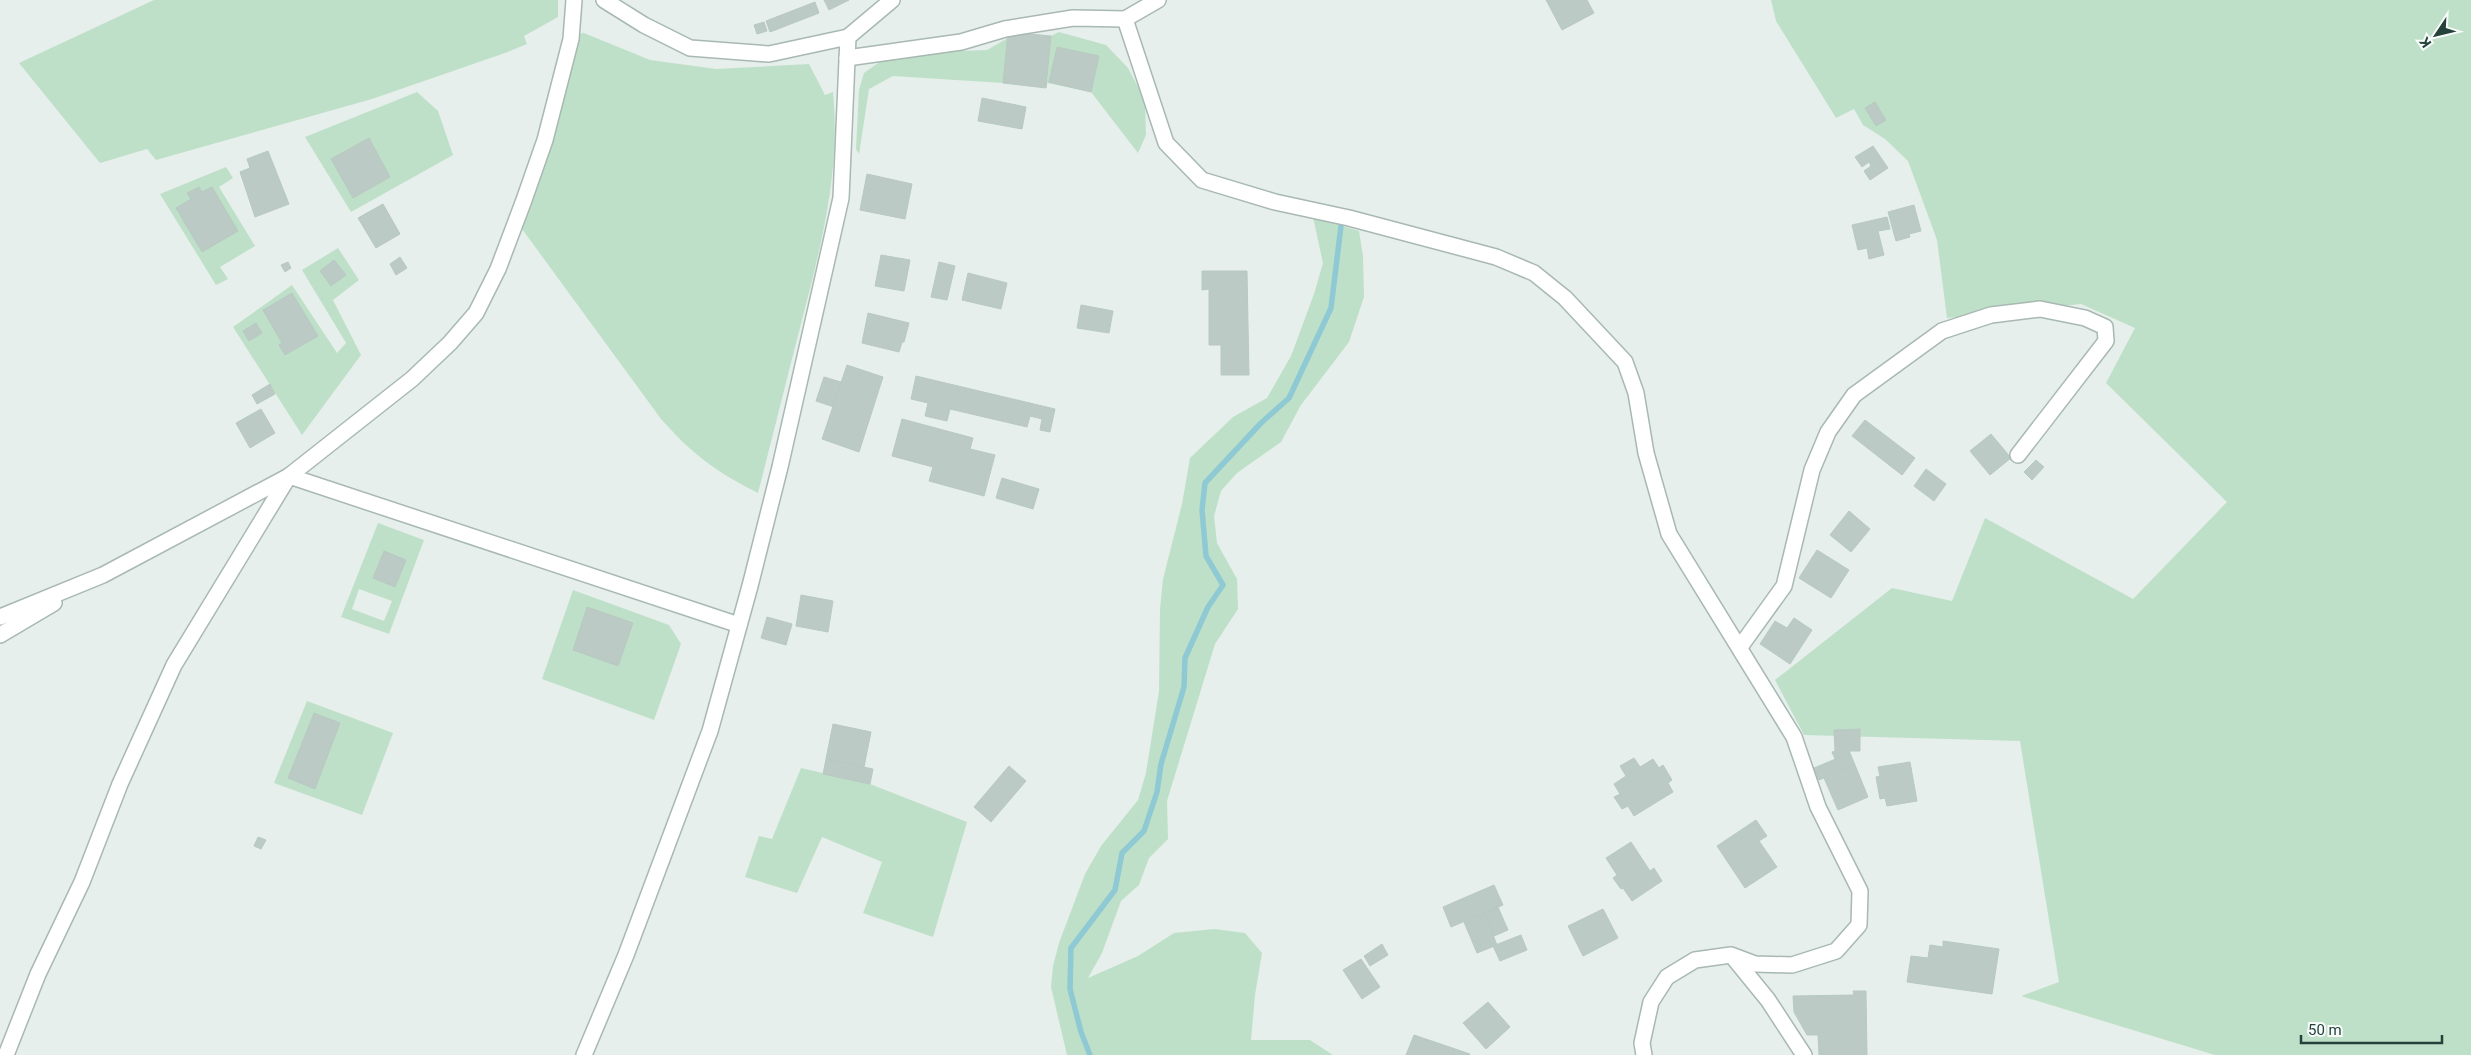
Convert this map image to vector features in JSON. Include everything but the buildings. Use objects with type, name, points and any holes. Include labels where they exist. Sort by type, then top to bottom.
[{"type":"street","points":[[0,635],[103,575],[289,476],[412,379],[450,343],[476,313],[498,269],[545,140],[571,39],[574,0]]},
{"type":"street","points":[[604,0],[644,25],[690,48],[769,54],[848,37],[892,0]]},
{"type":"street","points":[[847,58],[961,42],[1005,28],[1073,18],[1125,19],[1158,0]]},
{"type":"street","points":[[1125,19],[1166,143],[1202,180],[1275,202],[1349,218],[1496,257],[1534,273],[1565,298],[1625,362],[1636,393],[1646,453],[1669,534],[1794,737],[1818,807],[1860,891],[1859,925],[1836,951],[1792,965],[1755,964],[1731,954],[1695,960],[1667,977],[1651,1002],[1642,1043],[1644,1055]]},
{"type":"street","points":[[584,1055],[626,955],[707,740],[780,467],[841,198],[848,37]]},
{"type":"street","points":[[1740,647],[1784,586],[1812,470],[1828,432],[1854,396],[1942,331],[1991,316],[2040,309],[2085,318],[2105,327],[2106,342],[2018,455]]},
{"type":"street","points":[[289,476],[739,625]]},
{"type":"street","points":[[6,1055],[38,974],[82,882],[120,784],[174,665],[289,476]]},
{"type":"street","points":[[0,617],[103,575]]},
{"type":"street","points":[[1731,954],[1768,1000],[1804,1055]]},
{"type":"green space","points":[[154,0],[558,0],[558,17],[524,36],[527,44],[372,99],[156,160],[147,149],[100,163],[19,63]]},
{"type":"green space","points":[[1771,0],[2471,0],[2471,1055],[2215,1055],[2021,996],[2059,982],[2020,741],[1804,735],[1775,680],[1892,588],[1952,601],[1985,518],[2133,599],[2227,502],[2106,383],[2135,328],[2081,304],[1947,318],[1937,240],[1908,161],[1885,139],[1863,125],[1854,109],[1836,118],[1776,21]]},
{"type":"green space","points":[[1059,32],[1106,45],[1128,68],[1145,100],[1146,135],[1138,153],[1091,92],[1047,83],[1051,36]]},
{"type":"green space","points":[[584,33],[650,60],[716,69],[809,64],[825,95],[833,92],[834,150],[828,208],[816,264],[758,493],[729,478],[705,461],[661,419],[514,218],[552,125],[568,36]]},
{"type":"green space","points":[[1008,38],[1003,83],[893,76],[869,89],[859,154],[856,149],[859,90],[864,73],[881,61],[932,52],[987,50]]},
{"type":"green space","points":[[417,92],[438,111],[453,155],[351,212],[305,137]]},
{"type":"green space","points":[[226,167],[233,178],[219,187],[255,246],[220,267],[228,279],[216,285],[160,194]]},
{"type":"green space","points":[[1313,217],[1359,231],[1363,256],[1364,297],[1349,342],[1301,405],[1281,442],[1237,473],[1221,491],[1214,516],[1217,543],[1237,579],[1238,609],[1215,644],[1167,801],[1168,839],[1149,858],[1139,885],[1121,901],[1102,953],[1088,978],[1138,956],[1174,933],[1214,929],[1245,933],[1262,953],[1255,995],[1251,1040],[1310,1040],[1333,1055],[1067,1055],[1051,987],[1053,966],[1059,943],[1085,874],[1101,846],[1138,800],[1146,773],[1159,691],[1160,609],[1163,579],[1182,504],[1190,458],[1233,417],[1267,398],[1291,356],[1314,294],[1323,263]]},
{"type":"green space","points":[[338,248],[359,280],[333,300],[361,355],[302,435],[233,327],[292,285],[337,353],[346,343],[302,270]]},
{"type":"green space","points":[[378,523],[424,540],[389,634],[341,617]],"holes":[[[359,589],[392,601],[384,621],[352,609]]]},
{"type":"green space","points":[[573,590],[669,625],[681,644],[654,720],[542,679]]},
{"type":"green space","points":[[307,701],[393,733],[362,815],[274,783]]},
{"type":"green space","points":[[801,768],[870,784],[967,822],[933,937],[863,913],[882,862],[822,837],[797,893],[745,877],[759,836],[772,839]]},
{"type":"waterway","points":[[1090,1055],[1081,1032],[1070,989],[1071,948],[1115,890],[1122,853],[1144,831],[1157,792],[1161,764],[1184,687],[1185,658],[1208,607],[1223,585],[1206,556],[1202,510],[1205,483],[1261,423],[1289,398],[1331,308],[1341,226]]}]
